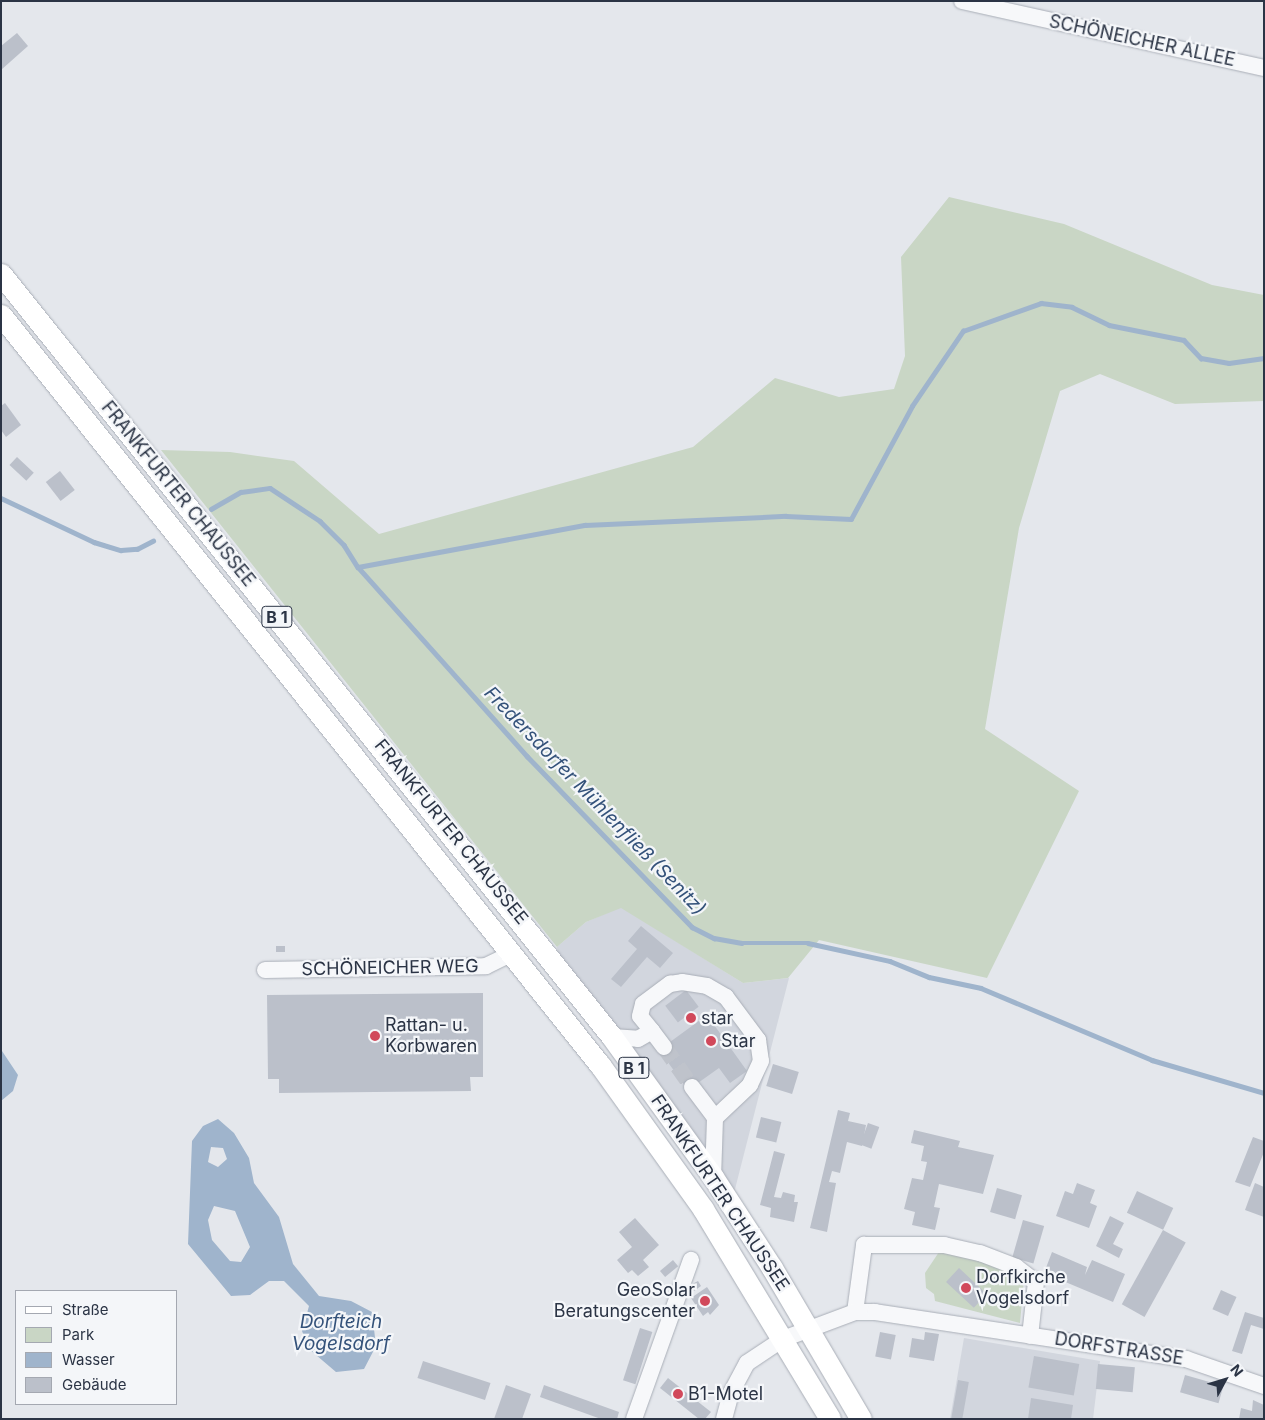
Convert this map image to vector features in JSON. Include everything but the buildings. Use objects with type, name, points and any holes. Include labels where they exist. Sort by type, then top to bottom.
[{"type":"main road","name":"FRANKFURTER CHAUSSEE","points":[[1,274],[612,1037],[713,1177],[808,1327],[861,1419]]},
{"type":"main road","name":"FRANKFURTER CHAUSSEE","points":[[1,315],[513,953],[600,1065],[703,1209],[784,1339],[830,1419]]},
{"type":"street","name":"SCHÖNEICHER ALLEE","points":[[962,1],[1264,68]]},
{"type":"street","name":"SCHÖNEICHER WEG","points":[[265,970],[486,966],[513,953]]},
{"type":"street","points":[[664,1047],[640,1016],[643,1004],[670,984],[682,982],[707,986],[726,996],[758,1040],[761,1061],[750,1085],[715,1118]]},
{"type":"street","points":[[612,1037],[638,1039],[652,1031]]},
{"type":"street","points":[[692,1087],[715,1118],[713,1177]]},
{"type":"street","name":"DORFSTRASSE","points":[[855,1312],[864,1245],[944,1245],[980,1253],[1016,1267],[1036,1282],[1030,1336]]},
{"type":"street","points":[[634,1419],[691,1260]]},
{"type":"street","name":"DORFSTRASSE","points":[[784,1339],[808,1327],[855,1312],[875,1312],[1186,1359],[1264,1386]]},
{"type":"street","points":[[724,1419],[733,1388],[747,1363],[784,1339]]},
{"type":"shaded area","name":"star","points":[[621,907],[743,983],[789,978],[734,1193],[559,959],[557,947],[586,922]]},
{"type":"shaded area","points":[[964,1338],[1100,1361],[1093,1419],[950,1419]]},
{"type":"green space","points":[[949,197],[1064,224],[1212,285],[1264,295],[1264,401],[1175,404],[1100,374],[1060,391],[1019,528],[985,729],[1079,791],[987,978],[819,940],[788,978],[743,983],[621,908],[586,922],[557,947],[161,450],[230,452],[294,461],[379,534],[693,447],[775,378],[839,397],[894,389],[905,356],[901,257]]},
{"type":"green space","points":[[941,1249],[978,1253],[1024,1279],[1020,1323],[935,1301],[934,1294],[926,1288],[925,1273]]},
{"type":"water","points":[[1,1025],[2,1051],[18,1075],[13,1091],[1,1101]]},
{"type":"water","name":"Dorfteich Vogelsdorf","points":[[218,1119],[234,1133],[249,1158],[254,1183],[279,1217],[293,1264],[319,1296],[351,1301],[372,1312],[376,1346],[364,1369],[336,1372],[309,1349],[302,1331],[309,1306],[284,1281],[269,1281],[250,1295],[231,1296],[188,1244],[192,1141],[203,1126]],"holes":[[[211,1147],[223,1148],[227,1159],[218,1167],[208,1162]],[[214,1206],[235,1211],[250,1247],[241,1262],[230,1261],[212,1240],[208,1220]]]},
{"type":"waterway","points":[[358,567],[585,525],[786,516],[851,519],[912,406],[963,331],[1041,303],[1072,307],[1109,325],[1184,340],[1201,358],[1229,363],[1264,358]]},
{"type":"waterway","name":"Fredersdorfer Mühlenfließ (Senitz)","points":[[211,509],[241,492],[270,488],[320,521],[344,545],[358,567],[527,756],[692,927],[714,938],[742,943],[808,943],[890,961],[929,977],[981,988],[1152,1060],[1264,1093]]},
{"type":"waterway","name":"Fredersdorfer Mühlenfließ (Senitz)","points":[[1,498],[94,542],[121,550],[137,549],[153,541]]},
{"type":"tunnel","points":[[664,1047],[692,1087]]},
{"type":"place","name":"star","points":[[691,1018]]},
{"type":"place","name":"Rattan- u. Korbwaren","points":[[375,1036]]},
{"type":"place","name":"Star","points":[[711,1041]]},
{"type":"place","name":"Dorfkirche Vogelsdorf","points":[[966,1288]]},
{"type":"place","name":"GeoSolar Beratungscenter","points":[[705,1301]]},
{"type":"place","name":"B1-Motel","points":[[678,1394]]}]
